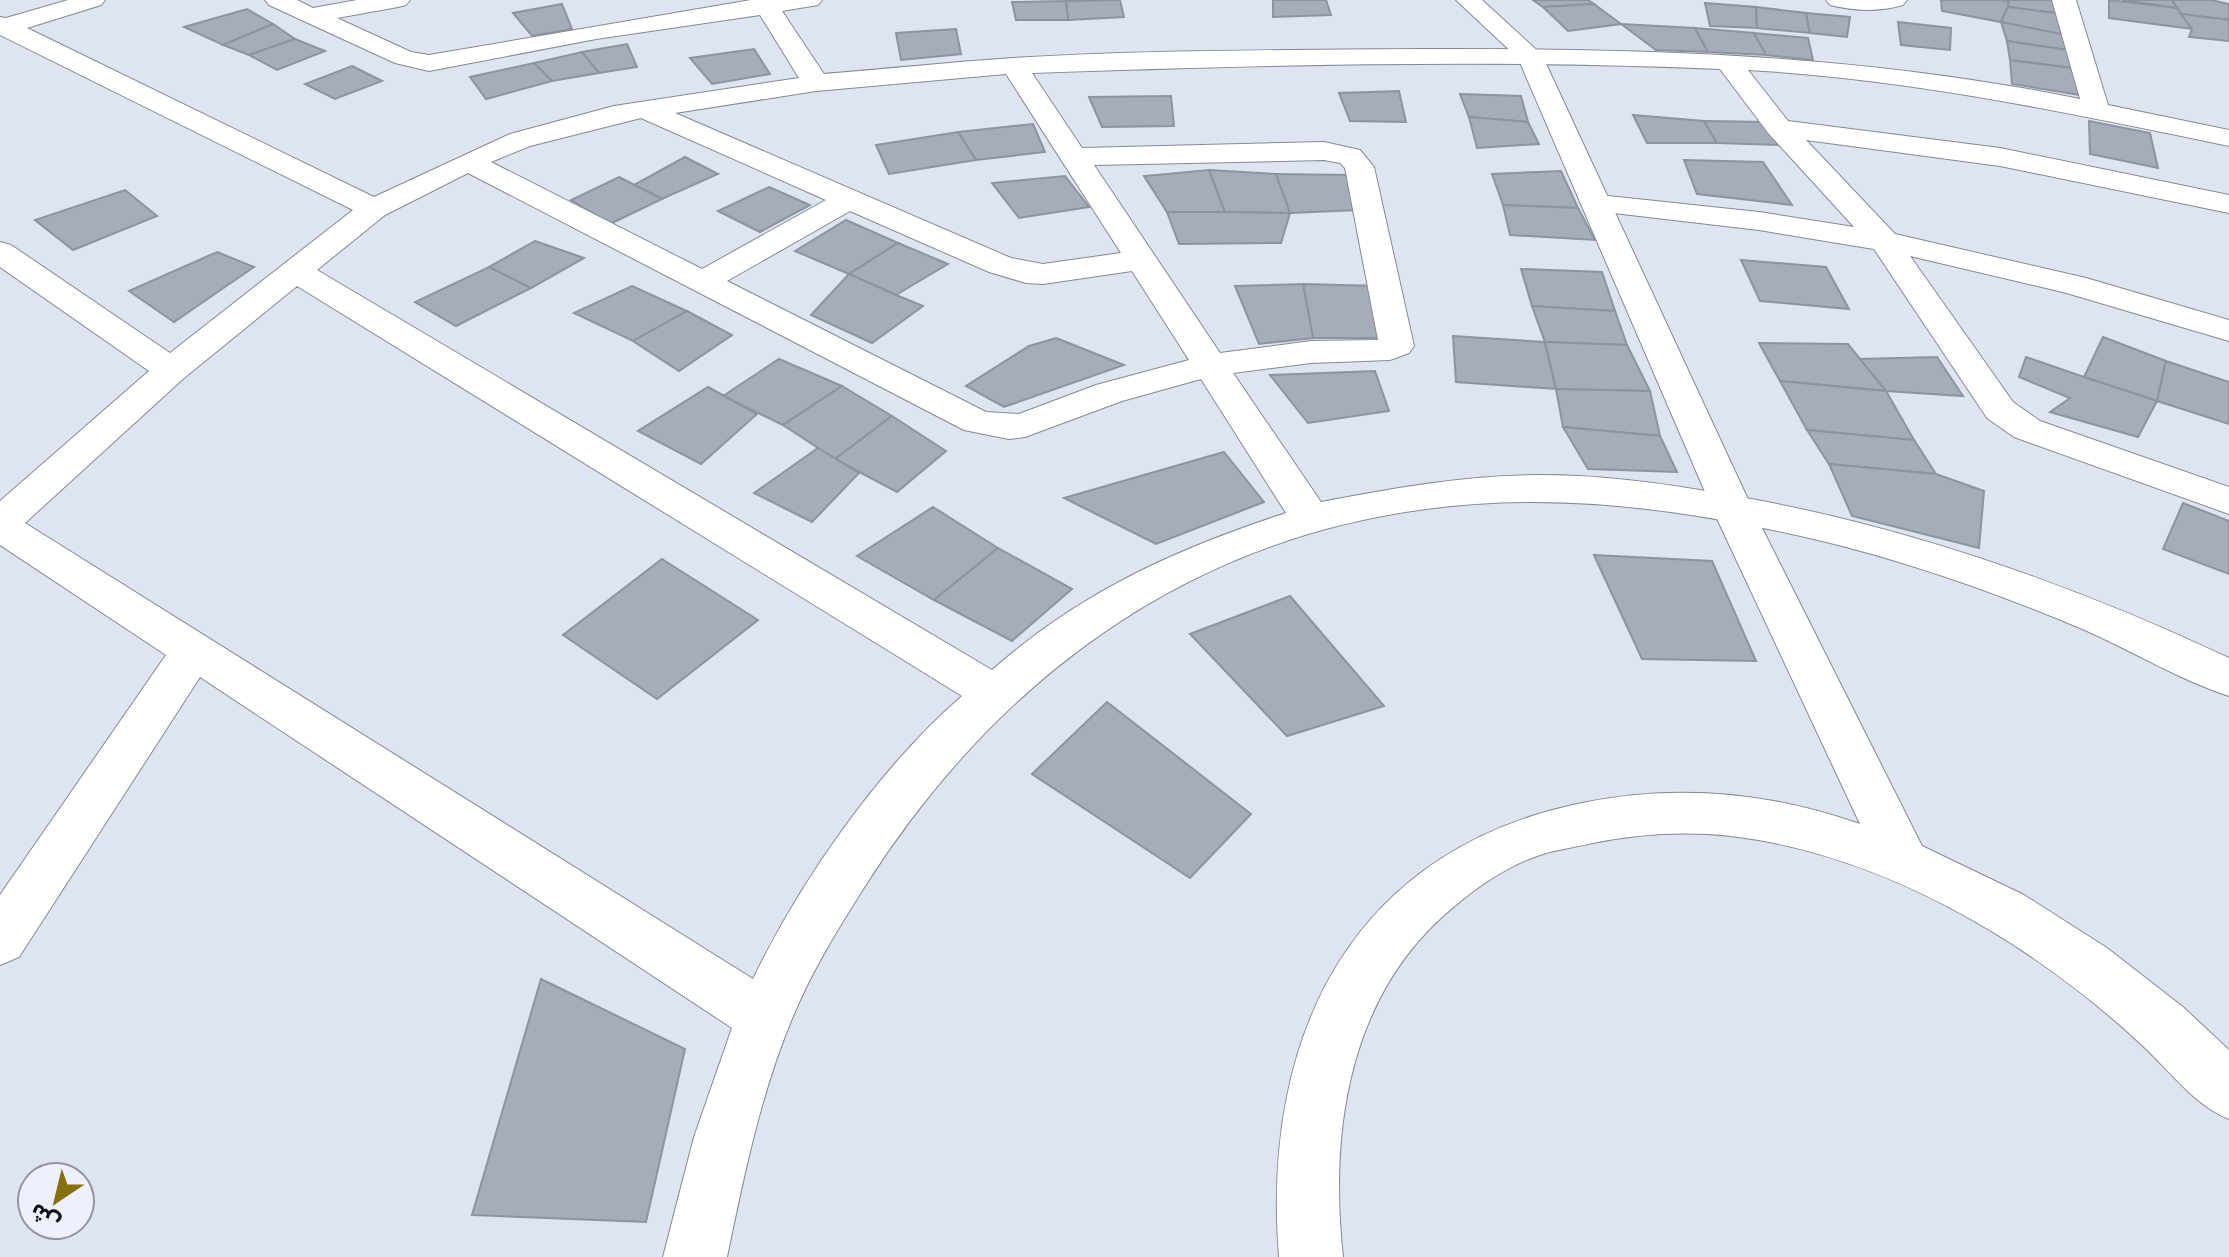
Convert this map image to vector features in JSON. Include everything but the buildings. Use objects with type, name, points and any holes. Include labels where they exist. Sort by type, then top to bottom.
[{"type":"street","points":[[1,26],[93,0]]},
{"type":"street","points":[[277,0],[404,58],[429,63],[765,3],[810,0]]},
{"type":"street","points":[[313,15],[398,0]]},
{"type":"street","points":[[1468,0],[1529,55],[1599,204],[1732,508],[1904,862]]},
{"type":"street","points":[[1838,0],[1881,4],[1895,0]]},
{"type":"street","points":[[2064,0],[2096,109]]},
{"type":"street","points":[[765,3],[816,83]]},
{"type":"street","points":[[1,26],[374,209]]},
{"type":"street","points":[[764,1017],[0,524],[171,370],[374,209],[468,162],[571,124],[643,109],[816,83],[1014,66],[1249,58],[1529,55],[1728,62],[1859,72],[2096,109],[2229,138]]},
{"type":"street","points":[[1728,62],[1779,128],[1884,241],[1990,396],[2010,419],[2027,429],[2229,501]]},
{"type":"street","points":[[1014,66],[1311,519]]},
{"type":"street","points":[[643,109],[1000,265],[1026,273],[1060,273],[1143,260]]},
{"type":"street","points":[[1779,128],[2000,157],[2229,204]]},
{"type":"street","points":[[468,162],[977,422],[992,425],[1025,425],[1109,393],[1210,365],[1311,352],[1390,350],[1397,346],[1357,162],[1339,153],[1324,151],[1073,157]]},
{"type":"street","points":[[704,281],[851,198]]},
{"type":"street","points":[[1599,204],[1767,220],[1884,241],[2042,276],[2229,331]]},
{"type":"street","points":[[0,252],[171,370]]},
{"type":"street","points":[[296,271],[992,692]]},
{"type":"street","points":[[695,1257],[710,1187],[764,1017],[808,930],[859,846],[895,796],[942,741],[1034,656],[1124,596],[1217,551],[1311,519],[1424,496],[1539,488],[1647,495],[1732,508],[1855,533],[1999,577],[2153,640],[2229,678]]},
{"type":"street","points":[[0,940],[194,650]]},
{"type":"street","points":[[1311,1257],[1307,1169],[1313,1112],[1341,1014],[1362,973],[1388,936],[1418,904],[1451,877],[1487,855],[1567,824],[1610,816],[1656,812],[1703,813],[1801,828],[1904,862],[1997,907],[2091,967],[2183,1044],[2229,1090]]}]
